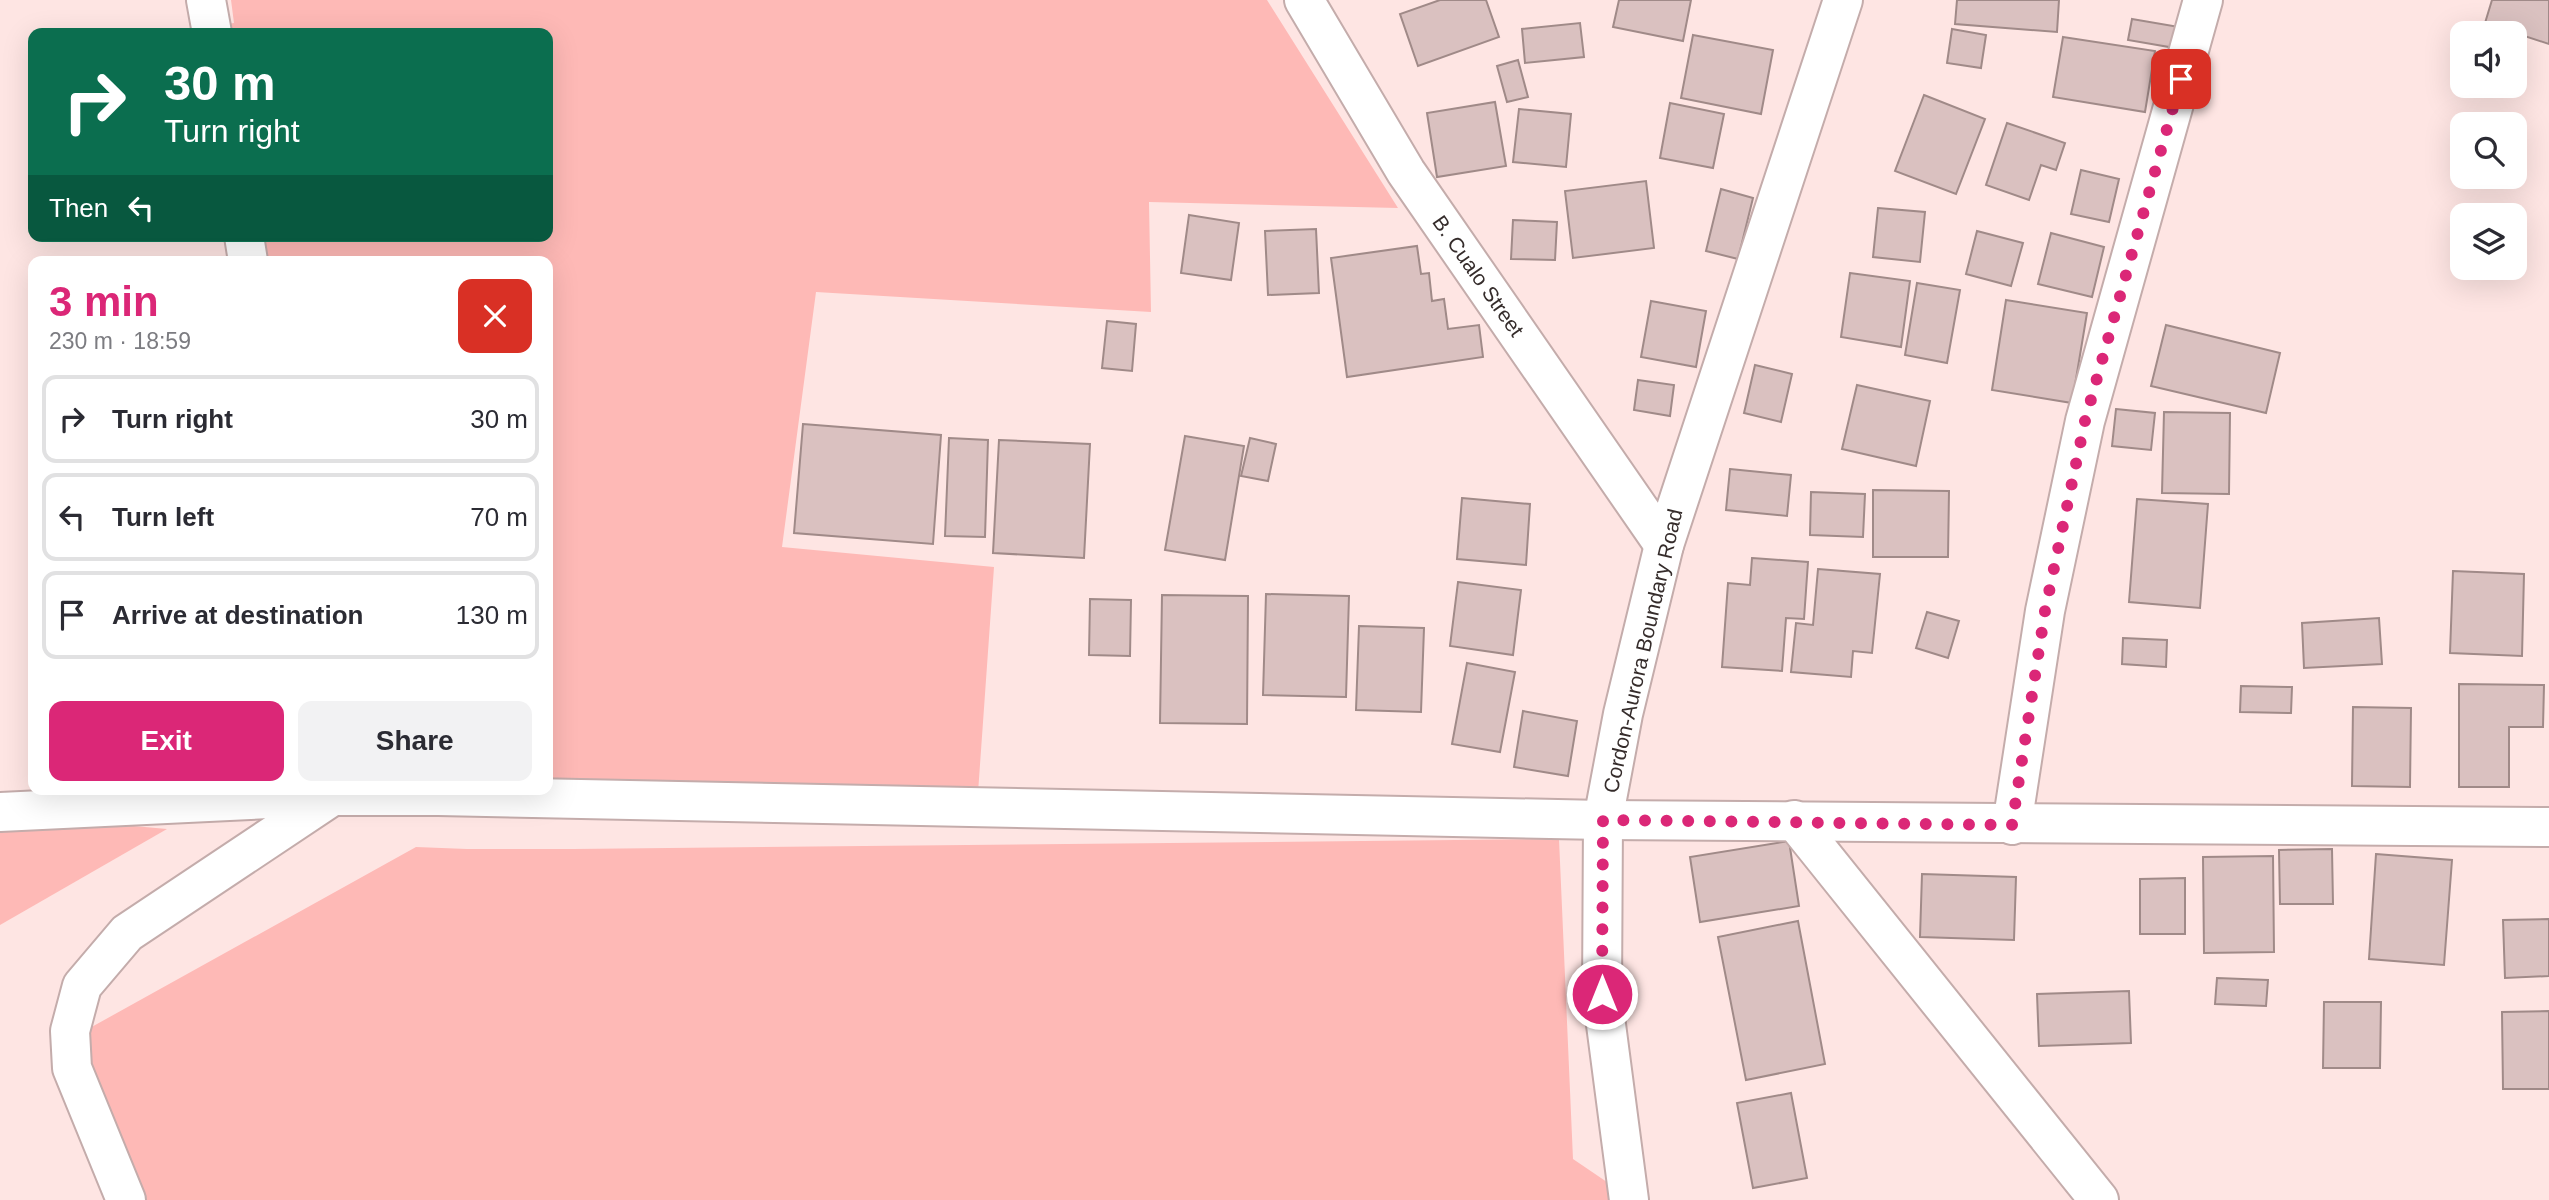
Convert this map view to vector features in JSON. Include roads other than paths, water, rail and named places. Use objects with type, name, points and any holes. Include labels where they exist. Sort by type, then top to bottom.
[{"type":"street","points":[[206,0],[211,28]]},
{"type":"street","name":"B. Cualo Street","points":[[1304,0],[1406,172],[1664,545]]},
{"type":"street","name":"Cordon-Aurora Boundary Road","points":[[1629,1200],[1602,994],[1603,820],[1623,714],[1664,545],[1843,0]]},
{"type":"street","points":[[2012,825],[2045,611],[2085,421],[2203,0]]},
{"type":"street","points":[[0,812],[296,795]]},
{"type":"street","points":[[125,1200],[72,1068],[71,1031],[82,986],[127,933],[328,795]]},
{"type":"street","points":[[402,795],[1603,820],[2549,827]]},
{"type":"street","points":[[1794,820],[2099,1200]]}]
